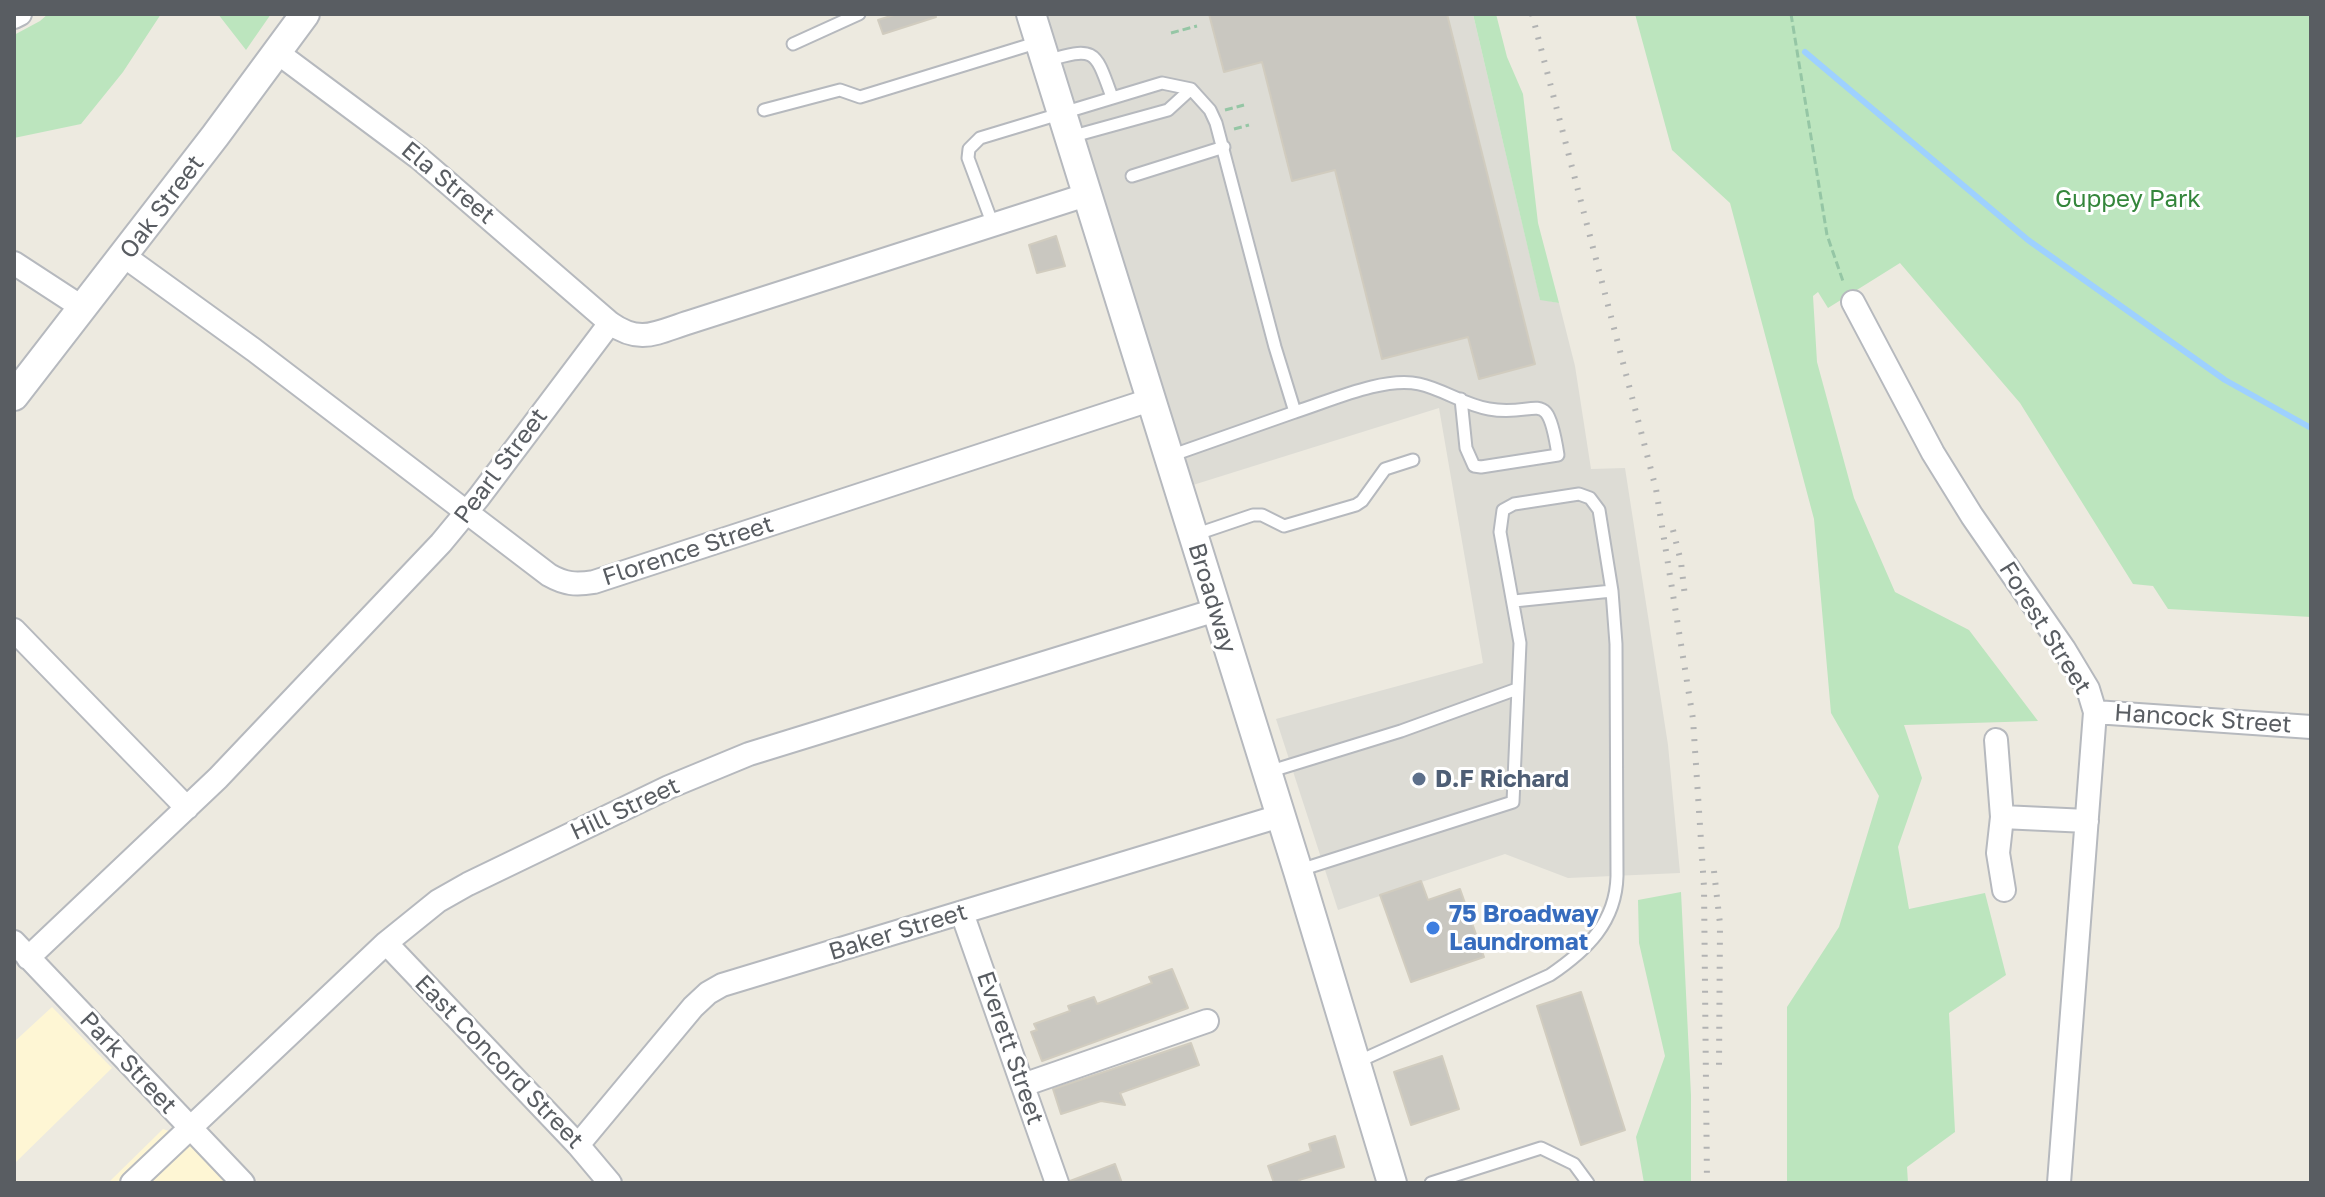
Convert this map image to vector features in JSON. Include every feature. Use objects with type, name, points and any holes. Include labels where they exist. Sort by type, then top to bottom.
[{"type":"street","points":[[14,17],[20,14]]},
{"type":"street","name":"Oak Street","points":[[14,396],[124,256],[305,14]]},
{"type":"street","name":"Broadway","points":[[1031,14],[1392,1183]]},
{"type":"street","name":"Ela Street","points":[[278,53],[419,158],[610,323]]},
{"type":"street","points":[[610,323],[624,333],[645,336],[1086,195]]},
{"type":"street","name":"Florence Street","points":[[124,256],[254,350],[467,514],[562,583],[576,585],[594,582],[1150,400]]},
{"type":"street","points":[[14,263],[83,308]]},
{"type":"street","name":"Forest Street","points":[[1853,302],[1933,453],[1972,516],[2064,649],[2088,689],[2095,712],[2059,1183]]},
{"type":"street","name":"Pearl Street","points":[[21,950],[187,808],[292,703],[467,514],[610,323]]},
{"type":"street","name":"Hill Street","points":[[132,1183],[386,943],[438,901],[468,884],[710,769],[760,750],[1216,610]]},
{"type":"street","points":[[14,630],[187,808]]},
{"type":"street","name":"Hancock Street","points":[[2095,712],[2311,727]]},
{"type":"street","points":[[1996,740],[2002,817],[1998,853],[2004,890]]},
{"type":"street","name":"Baker Street","points":[[578,1145],[708,993],[740,979],[1280,816]]},
{"type":"street","points":[[2002,817],[2087,821]]},
{"type":"street","name":"Everett Street","points":[[962,913],[1057,1183]]},
{"type":"street","name":"East Concord Street","points":[[386,943],[578,1145],[610,1183]]},
{"type":"street","name":"Park Street","points":[[21,950],[243,1183]]},
{"type":"street","points":[[1023,1085],[1207,1021]]},
{"type":"lane","points":[[793,44],[859,14]]},
{"type":"lane","points":[[764,110],[840,90],[860,97],[1043,51],[1092,55],[1099,61],[1112,97]]},
{"type":"lane","points":[[1065,124],[1112,97],[1162,83],[1191,89],[1210,110],[1224,147],[1275,347],[1295,412]]},
{"type":"lane","points":[[993,225],[968,158],[969,149],[980,138],[1168,110],[1191,89]]},
{"type":"lane","points":[[1132,176],[1224,147]]},
{"type":"lane","points":[[1168,457],[1295,412],[1391,383],[1419,384],[1461,399],[1486,408],[1535,407],[1544,410],[1553,423],[1558,455],[1474,466],[1466,448],[1461,399]]},
{"type":"lane","points":[[1193,535],[1253,515],[1262,515],[1284,526],[1356,505],[1385,469],[1413,460]]},
{"type":"lane","points":[[1298,871],[1513,802],[1520,643],[1500,532],[1503,510],[1514,504],[1579,494],[1590,498],[1599,510],[1612,591],[1616,644],[1617,893],[1612,912],[1589,944],[1550,975],[1355,1063]]},
{"type":"lane","points":[[1514,601],[1612,591]]},
{"type":"lane","points":[[1267,773],[1401,731],[1517,689]]},
{"type":"lane","points":[[1431,1183],[1541,1148],[1574,1164],[1588,1183]]},
{"type":"path","points":[[1791,14],[1827,235],[1836,268],[1853,302]]},
{"type":"path","points":[[1171,33],[1197,26]]},
{"type":"shaded area","points":[[1047,14],[1473,14],[1540,299],[1559,303],[1575,366],[1591,469],[1625,468],[1668,745],[1680,873],[1568,878],[1505,854],[1338,910],[1276,719],[1483,663],[1439,408],[1193,485],[1156,379]]},
{"type":"shaded area","points":[[52,1007],[112,1068],[14,1164],[14,1042]]},
{"type":"shaded area","points":[[163,1129],[204,1143],[243,1183],[108,1183]]},
{"type":"green space","points":[[48,14],[161,14],[123,72],[81,124],[14,138],[14,35]]},
{"type":"green space","points":[[218,14],[271,14],[246,50]]},
{"type":"green space","points":[[1473,14],[1496,14],[1507,57],[1523,94],[1538,223],[1559,303],[1540,300]]},
{"type":"green space","name":"Guppey Park","points":[[1635,14],[2311,14],[2311,617],[2168,609],[2153,586],[2133,584],[2020,403],[1900,263],[1828,308],[1818,292],[1813,296],[1817,362],[1854,498],[1895,592],[1969,630],[2038,721],[1904,725],[1922,778],[1898,847],[1909,909],[1985,893],[2006,975],[1949,1013],[1955,1132],[1907,1167],[1908,1183],[1787,1183],[1787,1007],[1839,927],[1879,796],[1831,713],[1814,519],[1730,203],[1672,150]]},
{"type":"green space","points":[[1681,892],[1691,1095],[1691,1183],[1644,1183],[1636,1137],[1665,1056],[1639,943],[1638,900]]},
{"type":"building","points":[[897,14],[935,14],[936,17],[883,34],[878,20]]},
{"type":"building","points":[[1209,14],[1447,14],[1535,364],[1479,379],[1468,337],[1382,359],[1335,170],[1292,181],[1262,62],[1224,72]]},
{"type":"building","points":[[1056,236],[1065,266],[1037,273],[1029,245]]},
{"type":"building","name":"75 Broadway Laundromat","points":[[1421,881],[1428,900],[1460,889],[1484,957],[1411,982],[1380,895]]},
{"type":"building","points":[[1172,969],[1188,1008],[1042,1061],[1031,1032],[1037,1030],[1034,1024],[1070,1011],[1068,1006],[1094,997],[1097,1004],[1152,983],[1149,977]]},
{"type":"building","points":[[1581,992],[1625,1130],[1581,1145],[1537,1006]]},
{"type":"building","points":[[1191,1043],[1199,1065],[1120,1093],[1125,1105],[1101,1101],[1061,1114],[1053,1089]]},
{"type":"building","points":[[1442,1056],[1459,1109],[1411,1125],[1394,1072]]},
{"type":"building","points":[[1335,1136],[1344,1167],[1299,1180],[1301,1183],[1274,1183],[1268,1166],[1311,1151],[1309,1144]]},
{"type":"building","points":[[1115,1164],[1122,1183],[1070,1181]]},
{"type":"waterway","points":[[1805,52],[2028,240],[2225,380],[2311,428]]},
{"type":"railway","points":[[1532,14],[1656,489],[1693,719],[1704,887],[1707,1183]]},
{"type":"railway","points":[[1673,530],[1685,597]]},
{"type":"railway","points":[[1714,871],[1720,924],[1719,1067]]},
{"type":"place","name":"D.F Richard","points":[[1419,779]]},
{"type":"place","name":"75 Broadway Laundromat","points":[[1433,928]]}]
